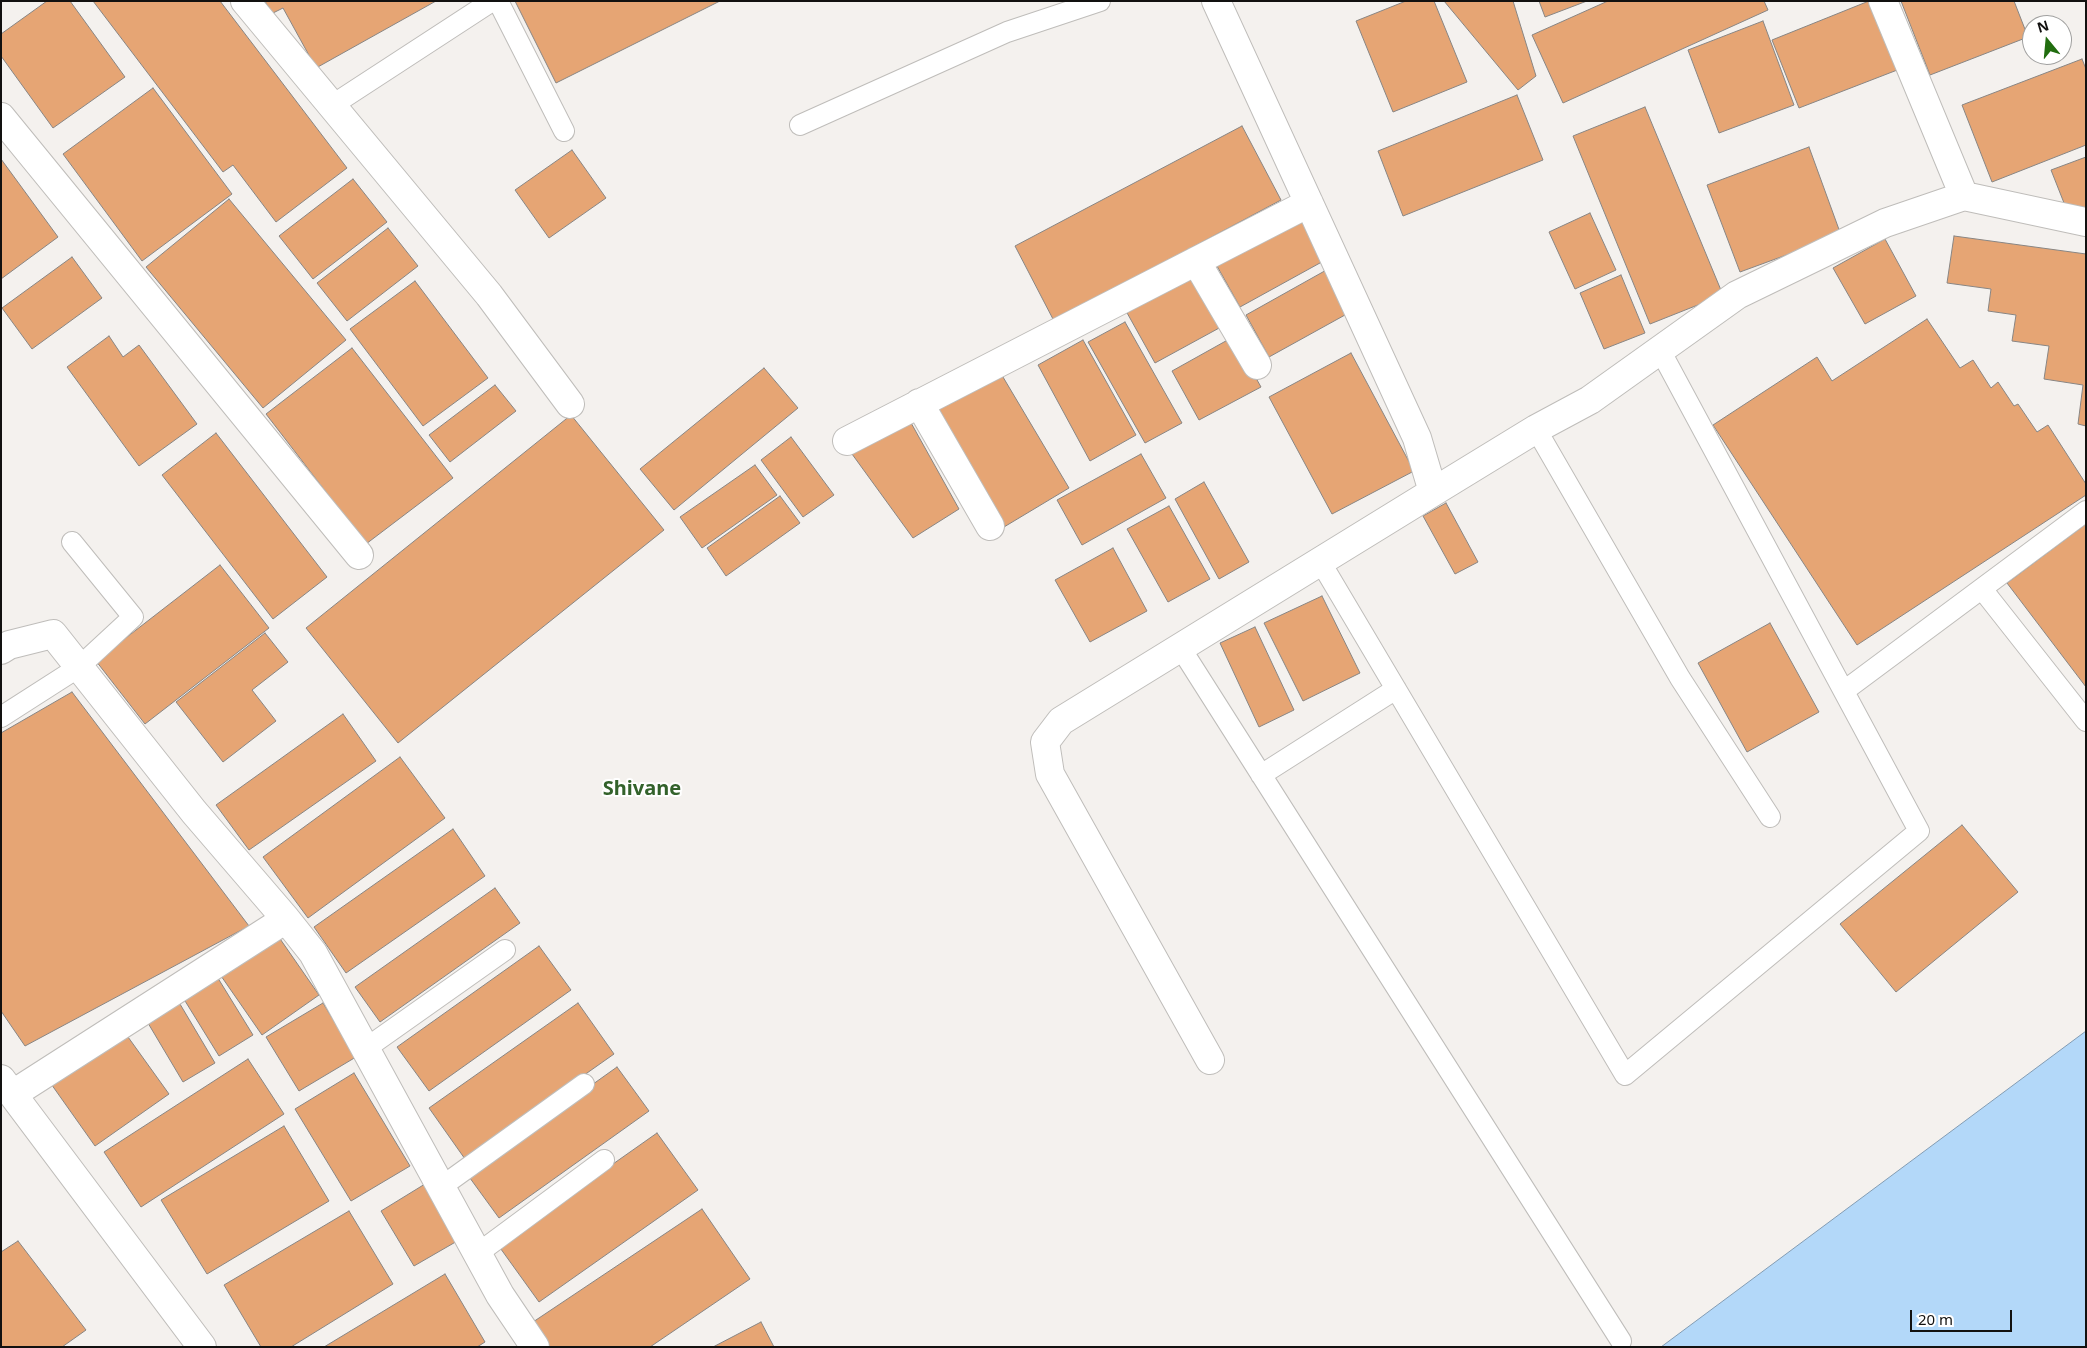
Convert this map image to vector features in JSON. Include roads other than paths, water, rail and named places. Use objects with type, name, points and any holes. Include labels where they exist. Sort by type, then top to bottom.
[{"type":"street","points":[[244,1],[489,295],[570,404]]},
{"type":"street","points":[[1216,1],[1417,438],[1433,492]]},
{"type":"street","points":[[1882,1],[1964,196]]},
{"type":"street","points":[[1,117],[359,555]]},
{"type":"street","points":[[1210,1060],[1050,774],[1046,742],[1062,721],[1536,429],[1590,400],[1737,295],[1885,224],[1964,196],[2086,222]]},
{"type":"street","points":[[847,441],[1308,203]]},
{"type":"street","points":[[1196,261],[1258,364]]},
{"type":"street","points":[[919,403],[990,526]]},
{"type":"street","points":[[1,650],[9,645],[53,634],[194,812],[313,953],[477,1254],[500,1294],[535,1347]]},
{"type":"street","points":[[202,1347],[7,1087],[286,919]]},
{"type":"lane","points":[[331,106],[492,1]]},
{"type":"lane","points":[[498,1],[564,131]]},
{"type":"lane","points":[[800,125],[1007,32],[1100,1]]},
{"type":"lane","points":[[1320,562],[1625,1075],[1919,831],[1660,350]]},
{"type":"lane","points":[[1536,429],[1680,678],[1770,818]]},
{"type":"lane","points":[[1844,691],[2086,512]]},
{"type":"lane","points":[[1,717],[79,667],[133,617],[72,542]]},
{"type":"lane","points":[[1982,589],[2086,721]]},
{"type":"lane","points":[[1180,647],[1620,1341]]},
{"type":"lane","points":[[1261,775],[1396,689]]},
{"type":"lane","points":[[365,1049],[505,950]]},
{"type":"lane","points":[[441,1187],[584,1084]]},
{"type":"lane","points":[[477,1254],[604,1160]]},
{"type":"water","points":[[2086,1031],[2086,1347],[1661,1347]]},
{"type":"district","name":"Shivane","points":[[642,789]]}]
